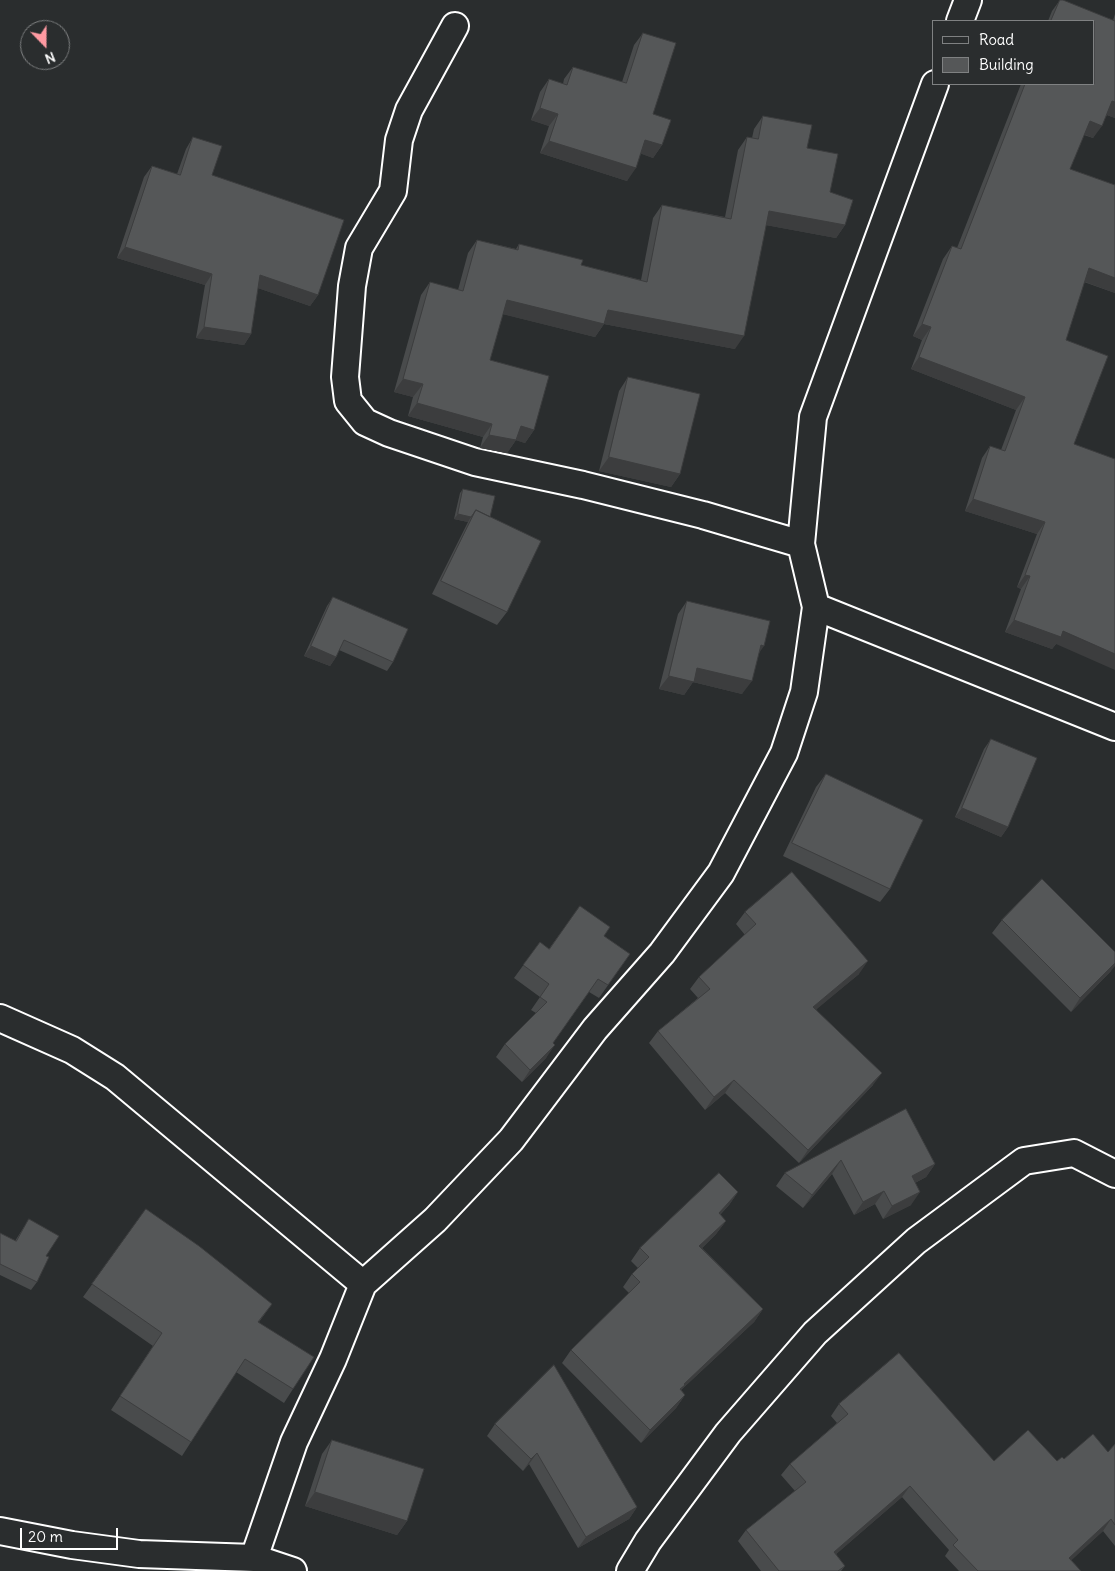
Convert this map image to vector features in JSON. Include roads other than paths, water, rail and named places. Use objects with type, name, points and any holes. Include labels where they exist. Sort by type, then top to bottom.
[{"type":"street","points":[[960,20],[968,0]]},
{"type":"street","points":[[455,26],[409,110],[399,140],[393,191],[359,248],[352,286],[346,368],[348,401],[364,422],[389,433],[475,462],[583,485],[684,510],[800,544]]},
{"type":"street","points":[[254,1558],[294,1442],[333,1360],[363,1284],[435,1220],[511,1140],[595,1029],[662,953],[720,873],[784,753],[804,692],[816,607],[800,544],[813,417],[935,85]]},
{"type":"street","points":[[816,607],[1115,727]]},
{"type":"street","points":[[0,1018],[72,1050],[116,1078],[363,1284]]},
{"type":"street","points":[[630,1571],[648,1541],[728,1433],[816,1333],[916,1241],[1024,1161],[1074,1153],[1115,1174]]},
{"type":"street","points":[[0,1530],[72,1545],[139,1554],[254,1558],[293,1571]]}]
